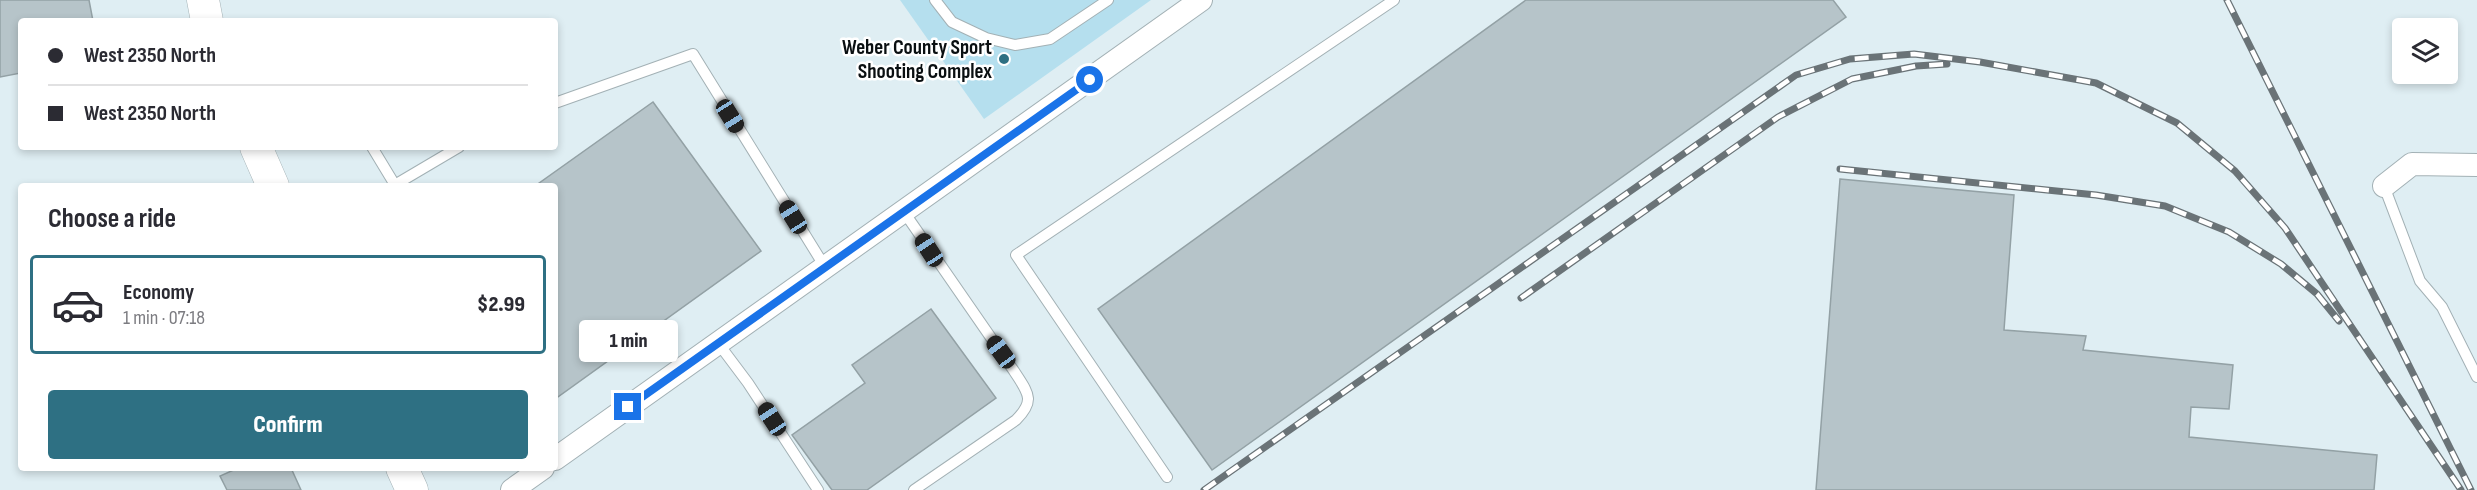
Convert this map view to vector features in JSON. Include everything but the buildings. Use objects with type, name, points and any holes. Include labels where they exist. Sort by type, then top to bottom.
[{"type":"street","points":[[203,0],[206,18]]},
{"type":"street","points":[[558,457],[1201,0]]},
{"type":"street","points":[[257,150],[272,183]]},
{"type":"street","points":[[2384,186],[2412,164],[2477,165]]},
{"type":"street","points":[[403,471],[412,490]]},
{"type":"street","points":[[512,490],[539,471]]},
{"type":"lane","points":[[935,0],[952,22],[986,38],[1015,45],[1050,39],[1108,0]]},
{"type":"lane","points":[[1167,477],[1016,255],[1394,0]]},
{"type":"lane","points":[[558,102],[693,54],[825,267]]},
{"type":"lane","points":[[374,150],[393,183]]},
{"type":"lane","points":[[397,183],[454,150]]},
{"type":"lane","points":[[2384,186],[2420,281],[2442,306],[2477,377]]},
{"type":"lane","points":[[904,212],[1020,380],[1029,399],[1026,410],[1016,420],[914,490]]},
{"type":"lane","points":[[718,343],[748,383],[818,490]]},
{"type":"shaded area","name":"Weber County Sport Shooting Complex","points":[[900,0],[1151,0],[984,119]]},
{"type":"railway","points":[[2227,0],[2471,490]]},
{"type":"railway","points":[[1204,490],[1796,75],[1850,59],[1914,54],[1980,62],[2096,83],[2177,123],[2235,171],[2285,228],[2461,490]]},
{"type":"railway","points":[[1521,298],[1778,117],[1852,79],[1916,66],[1947,64]]},
{"type":"railway","points":[[1840,169],[2096,195],[2165,206],[2229,232],[2281,264],[2317,294],[2339,321]]},
{"type":"place","name":"Weber County Sport Shooting Complex","points":[[1004,59]]},
{"type":"route","points":[[628,407],[1090,80]]}]
